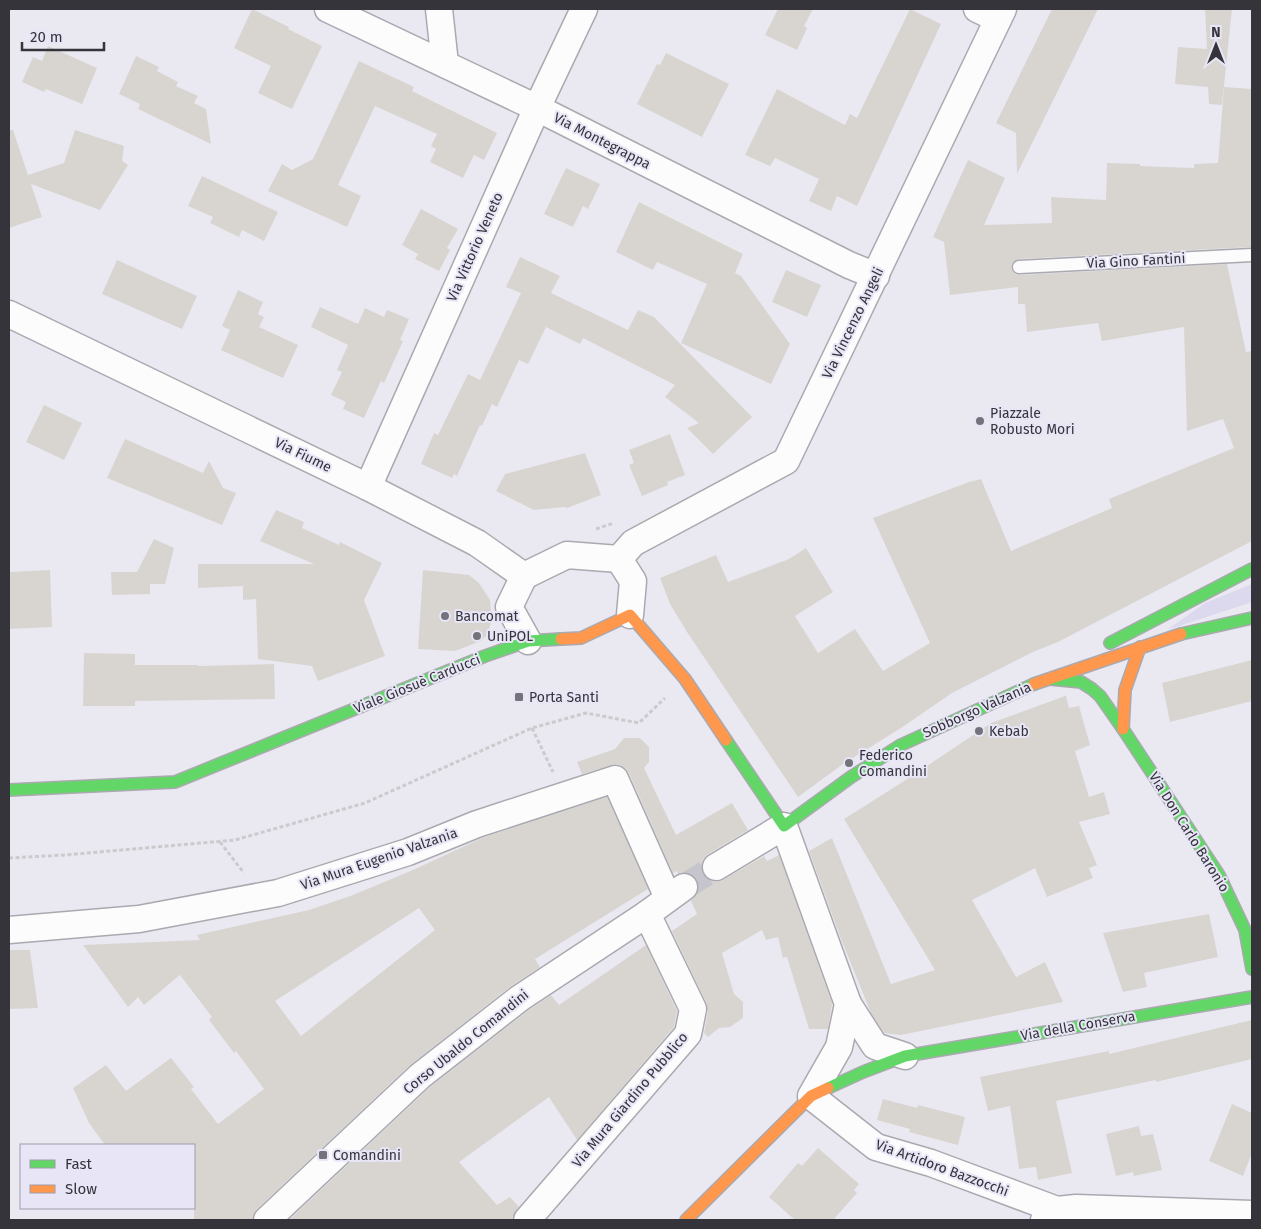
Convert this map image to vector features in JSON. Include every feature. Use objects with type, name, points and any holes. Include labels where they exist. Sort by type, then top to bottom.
[{"type":"street","name":"Via Montegrappa","points":[[328,9],[537,108],[849,265],[876,276]]},
{"type":"street","points":[[439,9],[445,64]]},
{"type":"street","name":"Via Vittorio Veneto","points":[[368,487],[537,108],[584,9]]},
{"type":"street","name":"Via Vincenzo Angeli","points":[[619,559],[633,543],[786,461],[876,276],[993,12]]},
{"type":"street","name":"Via Fiume","points":[[9,314],[368,487],[477,543],[524,576]]},
{"type":"street","points":[[528,641],[509,607],[524,576],[568,555],[619,559],[633,581],[630,615],[685,679],[784,826],[848,1004],[875,1046],[905,1056]]},
{"type":"street","name":"Sobborgo Valzania","points":[[1046,679],[1093,652],[1252,570]]},
{"type":"street","name":"Viale Giosuè Carducci","points":[[9,790],[175,782],[485,656],[528,641],[581,638],[630,615]]},
{"type":"street","name":"Sobborgo Valzania","points":[[784,826],[851,777],[901,745],[995,701],[1046,679],[1176,635],[1252,618]]},
{"type":"street","points":[[1123,729],[1125,690],[1140,647]]},
{"type":"street","name":"Via Don Carlo Baronio","points":[[1046,679],[1081,682],[1100,696],[1219,875],[1245,930],[1252,969]]},
{"type":"street","name":"Via Mura Eugenio Valzania","points":[[9,930],[139,919],[278,893],[408,852],[477,824],[615,779],[676,892]]},
{"type":"street","points":[[716,867],[784,826]]},
{"type":"street","name":"Corso Ubaldo Comandini","points":[[267,1220],[420,1076],[520,998],[647,914],[676,892]]},
{"type":"street","name":"Via Mura Giardino Pubblico","points":[[528,1220],[688,1034],[693,1009],[647,914]]},
{"type":"street","name":"Via della Conserva","points":[[686,1220],[811,1096],[863,1072],[905,1056],[1252,996]]},
{"type":"street","points":[[811,1096],[840,1047],[848,1004]]},
{"type":"street","name":"Via Artidoro Bazzocchi","points":[[811,1096],[876,1146],[931,1163],[1050,1215]]},
{"type":"street","points":[[1050,1215],[1076,1208],[1252,1214]]},
{"type":"lane","name":"Via Gino Fantini","points":[[1019,267],[1252,255]]},
{"type":"path","points":[[592,531],[617,521]]},
{"type":"path","points":[[9,858],[234,840],[365,803],[532,728],[586,713],[639,723],[685,679]]},
{"type":"path","points":[[532,728],[553,772]]},
{"type":"path","points":[[220,842],[246,876]]},
{"type":"shaded area","points":[[1252,584],[1252,602],[1167,630],[1205,603]]},
{"type":"building","points":[[252,9],[322,46],[292,109],[258,93],[271,66],[234,48]]},
{"type":"building","points":[[778,9],[813,9],[804,26],[807,28],[797,50],[765,35]]},
{"type":"building","points":[[910,9],[941,24],[857,206],[837,196],[831,211],[809,201],[819,179],[775,158],[770,166],[745,155],[777,89],[845,125],[850,114],[857,118]]},
{"type":"building","points":[[1052,9],[1098,9],[1017,174],[1016,133],[996,123]]},
{"type":"building","points":[[1205,9],[1232,9],[1222,105],[1209,104],[1208,87],[1175,84],[1178,47],[1207,49]]},
{"type":"building","points":[[48,46],[97,68],[82,104],[46,89],[44,92],[22,82],[33,57],[42,61]]},
{"type":"building","points":[[666,53],[729,84],[702,137],[637,104],[657,64],[660,65]]},
{"type":"building","points":[[136,56],[159,67],[157,71],[178,82],[176,86],[198,96],[194,103],[206,109],[211,144],[138,109],[140,104],[119,94]]},
{"type":"building","points":[[359,61],[414,87],[412,91],[497,133],[484,160],[474,155],[463,178],[430,162],[436,149],[431,146],[437,134],[375,106],[338,185],[361,196],[347,227],[268,191],[282,164],[292,170],[313,159]]},
{"type":"building","points":[[1224,87],[1252,89],[1252,247],[1019,259],[1012,263],[1011,268],[1015,274],[1019,275],[1227,264],[1246,352],[1252,351],[1252,541],[1058,642],[1033,652],[952,693],[843,764],[798,797],[687,632],[670,604],[660,578],[716,555],[728,582],[789,559],[806,548],[833,592],[795,616],[818,653],[855,629],[883,671],[930,643],[873,518],[981,479],[1011,551],[1112,508],[1109,499],[1234,448],[1223,419],[1187,431],[1184,327],[1102,341],[1098,323],[1027,332],[1025,304],[1018,304],[1018,287],[950,295],[944,242],[933,237],[968,160],[1005,178],[984,225],[1052,223],[1051,197],[1106,200],[1107,163],[1194,168],[1194,164],[1218,163]]},
{"type":"building","points":[[9,130],[13,130],[28,175],[64,163],[75,130],[124,146],[122,161],[128,165],[100,210],[31,184],[42,217],[9,228]]},
{"type":"building","points":[[566,168],[600,184],[588,209],[583,206],[573,227],[544,214]]},
{"type":"building","points":[[202,176],[278,212],[264,241],[242,230],[239,237],[210,223],[213,217],[188,206]]},
{"type":"building","points":[[639,202],[743,254],[735,273],[741,276],[790,344],[771,384],[681,343],[707,284],[657,262],[653,270],[616,252]]},
{"type":"building","points":[[421,209],[458,229],[447,248],[450,250],[439,271],[415,259],[418,254],[402,245]]},
{"type":"building","points":[[520,257],[560,276],[551,293],[628,330],[638,310],[654,317],[752,417],[713,454],[687,428],[699,423],[665,397],[675,385],[583,338],[580,344],[546,327],[528,364],[519,360],[497,407],[492,404],[482,426],[480,425],[457,476],[454,474],[452,478],[421,464],[434,433],[438,435],[468,374],[480,380],[521,293],[506,287]]},
{"type":"building","points":[[117,260],[197,296],[182,329],[102,294]]},
{"type":"building","points":[[786,270],[821,285],[807,317],[772,302]]},
{"type":"building","points":[[238,290],[263,302],[258,314],[264,317],[259,327],[298,345],[283,378],[221,350],[230,330],[222,326]]},
{"type":"building","points":[[320,307],[358,324],[365,308],[384,317],[387,310],[409,319],[400,340],[403,341],[384,383],[381,381],[364,418],[343,409],[346,402],[331,395],[342,372],[337,370],[348,345],[311,327]]},
{"type":"building","points":[[44,405],[82,423],[64,460],[26,442]]},
{"type":"building","points":[[670,434],[685,475],[667,482],[668,485],[642,496],[629,465],[634,463],[629,450]]},
{"type":"building","points":[[125,439],[203,473],[209,461],[223,488],[236,493],[222,525],[107,478]]},
{"type":"building","points":[[585,453],[601,495],[567,508],[534,510],[496,491],[505,474]]},
{"type":"building","points":[[276,510],[304,522],[302,528],[339,545],[340,542],[382,563],[364,600],[385,656],[318,681],[312,666],[258,659],[256,599],[243,600],[243,586],[198,588],[198,564],[314,564],[260,541]]},
{"type":"building","points":[[154,539],[174,548],[165,584],[150,584],[150,594],[112,595],[111,572],[137,572]]},
{"type":"building","points":[[50,570],[52,627],[9,629],[9,572]]},
{"type":"building","points":[[423,570],[469,575],[479,583],[490,600],[491,610],[491,623],[486,636],[481,641],[455,651],[418,649]]},
{"type":"building","points":[[84,653],[135,654],[135,665],[274,664],[275,699],[135,701],[135,706],[83,706]]},
{"type":"building","points":[[1252,660],[1252,701],[1170,722],[1162,683]]},
{"type":"building","points":[[1066,696],[1069,708],[1079,706],[1090,745],[1075,751],[1089,797],[1104,792],[1110,814],[1079,822],[1097,865],[1089,868],[1093,878],[1047,897],[1035,868],[972,900],[1016,977],[1045,962],[1063,1002],[901,1035],[884,1033],[871,1013],[841,939],[809,851],[832,838],[891,984],[935,970],[844,819],[991,723]]},
{"type":"building","points":[[624,738],[640,738],[649,747],[649,762],[644,768],[676,835],[732,803],[748,830],[703,859],[701,868],[708,880],[716,882],[723,880],[764,856],[767,861],[779,855],[832,1003],[828,1029],[809,1029],[787,957],[783,958],[778,937],[766,940],[762,930],[722,953],[734,994],[743,1002],[743,1018],[730,1027],[719,1028],[708,1037],[704,1033],[708,1012],[706,1002],[672,931],[697,914],[691,901],[698,893],[699,885],[690,873],[683,872],[678,874],[677,871],[673,873],[629,773],[625,768],[618,764],[582,774],[577,762],[615,749]]},
{"type":"building","points":[[607,797],[648,889],[535,959],[540,967],[511,986],[410,1065],[257,1209],[252,1220],[194,1220],[195,1144],[104,1144],[89,1123],[73,1088],[106,1065],[126,1091],[171,1058],[194,1087],[191,1089],[218,1124],[264,1089],[236,1051],[234,1053],[209,1020],[212,1017],[180,975],[144,1005],[138,997],[128,1007],[83,945],[200,940],[197,935],[309,910],[353,895],[482,838]],"holes":[[[419,908],[435,930],[301,1036],[275,1001]]]},
{"type":"building","points":[[1209,914],[1218,957],[1144,973],[1147,987],[1123,992],[1103,933]]},
{"type":"building","points":[[646,945],[677,1011],[674,1027],[577,1140],[549,1097],[459,1162],[497,1205],[510,1197],[519,1207],[512,1220],[289,1220],[430,1087],[529,1010],[551,995],[559,1005]]},
{"type":"building","points":[[9,950],[30,950],[38,1008],[9,1009]]},
{"type":"building","points":[[1252,1020],[1252,1059],[1156,1082],[1156,1080],[1056,1101],[1072,1173],[1038,1180],[1036,1167],[1019,1169],[1010,1106],[988,1111],[980,1077],[1109,1051],[1109,1054]]},
{"type":"building","points":[[883,1099],[917,1108],[918,1105],[965,1117],[958,1145],[909,1132],[910,1129],[877,1120]]},
{"type":"building","points":[[1232,1104],[1252,1113],[1252,1153],[1243,1176],[1209,1161]]},
{"type":"building","points":[[1139,1126],[1141,1136],[1153,1134],[1162,1170],[1134,1176],[1133,1172],[1116,1176],[1106,1134]]},
{"type":"building","points":[[818,1148],[859,1184],[854,1190],[857,1193],[833,1220],[795,1220],[769,1197],[798,1163],[802,1166]]},
{"type":"tunnel","points":[[684,887],[716,867]]},
{"type":"traffic: fast","points":[[1110,643],[1252,569]]},
{"type":"traffic: fast","points":[[1181,634],[1252,618]]},
{"type":"traffic: fast","points":[[9,790],[175,782],[485,656],[528,641],[561,639]]},
{"type":"traffic: fast","points":[[1050,679],[1081,682],[1092,689],[1100,696],[1123,729],[1219,875],[1245,930],[1252,969]]},
{"type":"traffic: fast","points":[[726,740],[784,826],[851,777],[901,745],[1034,684]]},
{"type":"traffic: fast","points":[[828,1088],[905,1056],[1252,997]]},
{"type":"traffic: slow","points":[[561,639],[581,638],[630,615],[685,679],[726,740]]},
{"type":"traffic: slow","points":[[1034,684],[1181,634]]},
{"type":"traffic: slow","points":[[1123,729],[1125,690],[1140,647]]},
{"type":"traffic: slow","points":[[686,1220],[811,1096],[828,1088]]},
{"type":"place","name":"Piazzale Robusto Mori","points":[[980,421]]},
{"type":"place","name":"Bancomat","points":[[445,616]]},
{"type":"place","name":"UniPOL","points":[[477,636]]},
{"type":"place","name":"Porta Santi","points":[[519,697]]},
{"type":"place","name":"Kebab","points":[[979,731]]},
{"type":"place","name":"Federico Comandini","points":[[849,763]]},
{"type":"place","name":"Comandini","points":[[323,1155]]}]
